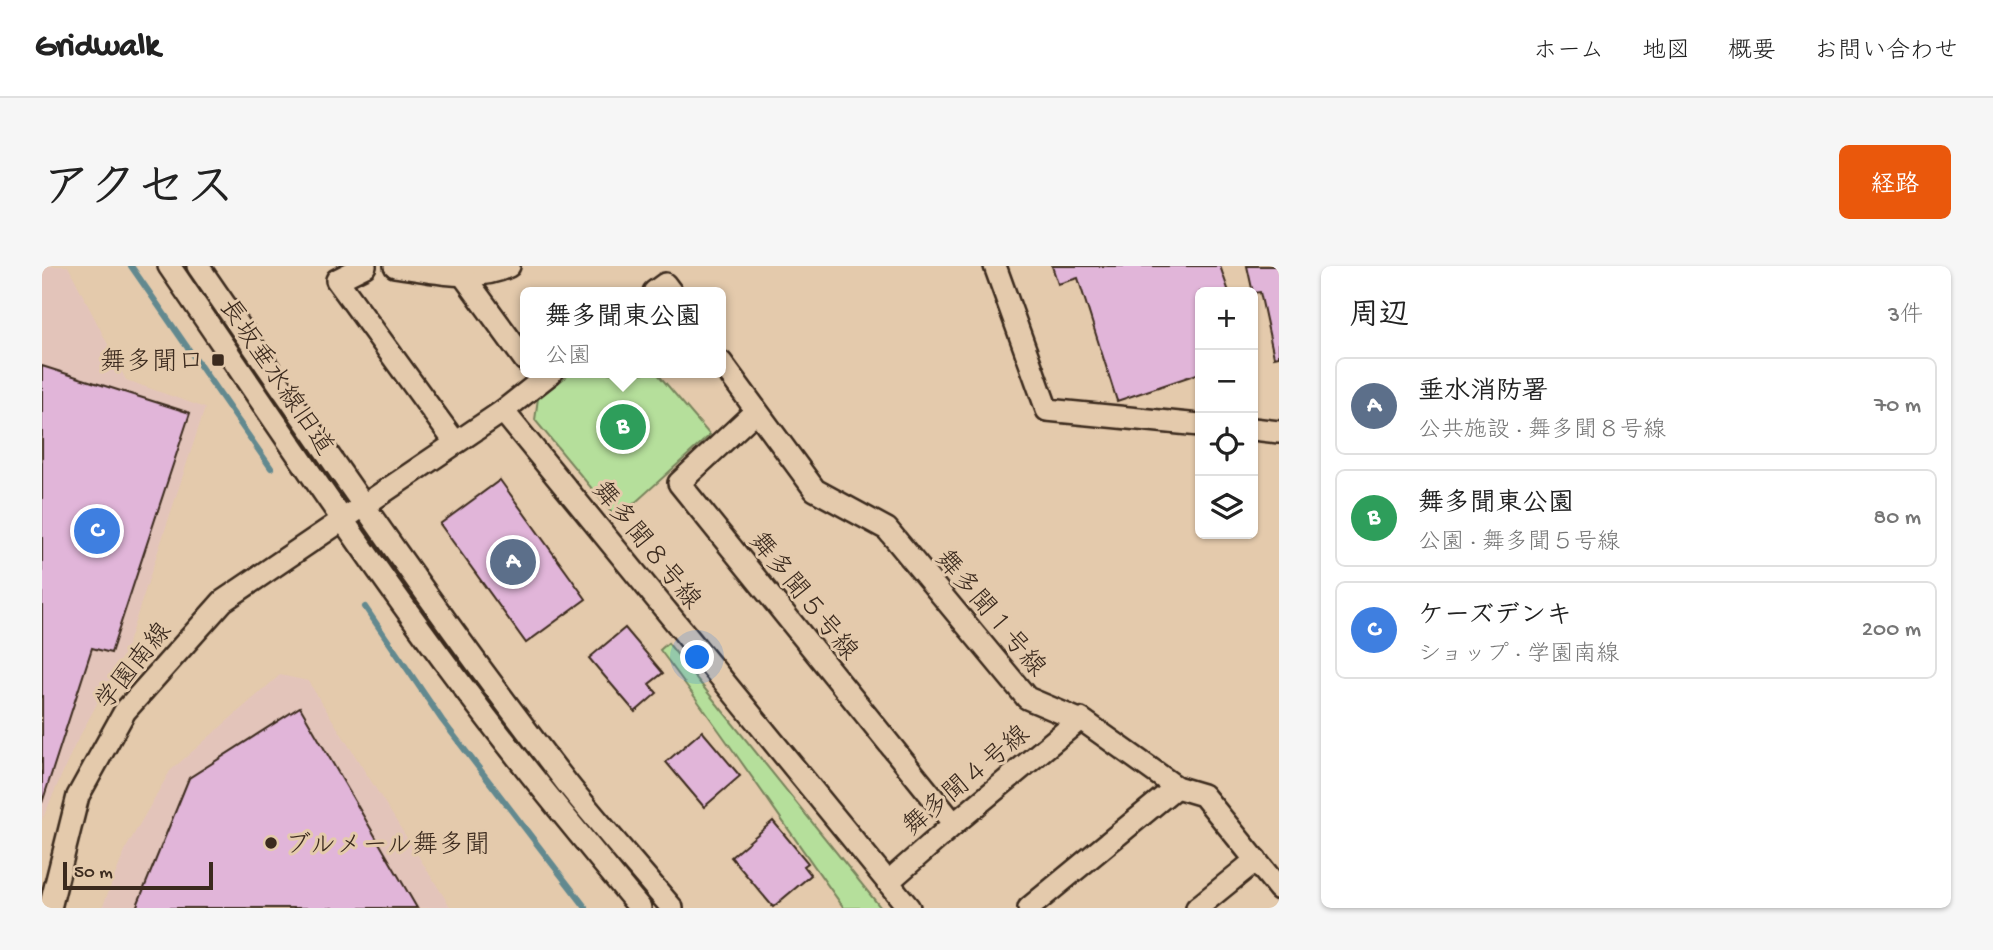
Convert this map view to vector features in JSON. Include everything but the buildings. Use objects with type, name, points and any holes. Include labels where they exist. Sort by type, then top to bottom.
[{"type":"street","name":"長坂垂水線旧道","points":[[169,266],[342,518],[457,679],[521,763],[640,908]]},
{"type":"street","name":"長坂垂水線旧道","points":[[198,266],[362,505],[569,785],[672,908]]},
{"type":"street","points":[[365,266],[337,280],[455,442]]},
{"type":"street","points":[[395,266],[463,275],[495,273],[509,266]]},
{"type":"street","points":[[995,266],[1047,410],[1195,425]]},
{"type":"street","points":[[463,275],[520,353]]},
{"type":"street","name":"舞多聞１号線","points":[[726,369],[815,490],[887,529],[1027,698],[1081,719],[1176,787],[1203,795],[1279,890]]},
{"type":"street","points":[[362,505],[503,411],[539,378]]},
{"type":"street","name":"舞多聞８号線","points":[[503,411],[909,908]]},
{"type":"street","name":"舞多聞５号線","points":[[757,411],[679,483],[954,824]]},
{"type":"street","points":[[1258,430],[1279,432]]},
{"type":"street","name":"学園南線","points":[[50,908],[78,796],[125,711],[223,601],[362,505]]},
{"type":"street","name":"舞多聞４号線","points":[[888,882],[1079,720]]},
{"type":"street","points":[[1029,908],[1176,787]]},
{"type":"street","points":[[1198,908],[1256,860]]},
{"type":"shaded area","points":[[42,266],[68,266],[126,380],[205,408],[126,649],[74,747],[42,820]]},
{"type":"shaded area","name":"ブルメール舞多聞","points":[[280,675],[308,681],[451,908],[102,908],[126,848],[170,771]]},
{"type":"green space","points":[[564,378],[661,378],[710,435],[617,519],[535,420],[538,398]]},
{"type":"green space","points":[[668,643],[881,908],[844,908],[660,650]]},
{"type":"waterway","points":[[131,266],[271,468]]},
{"type":"waterway","points":[[365,607],[442,720],[586,908]]},
{"type":"place","name":"舞多聞口","points":[[218,360]]},
{"type":"place","name":"舞多聞東公園","points":[[623,427]]},
{"type":"place","name":"ケーズデンキ","points":[[97,531]]},
{"type":"place","name":"垂水消防署","points":[[513,562]]},
{"type":"place","name":"ブルメール舞多聞","points":[[271,843]]}]
